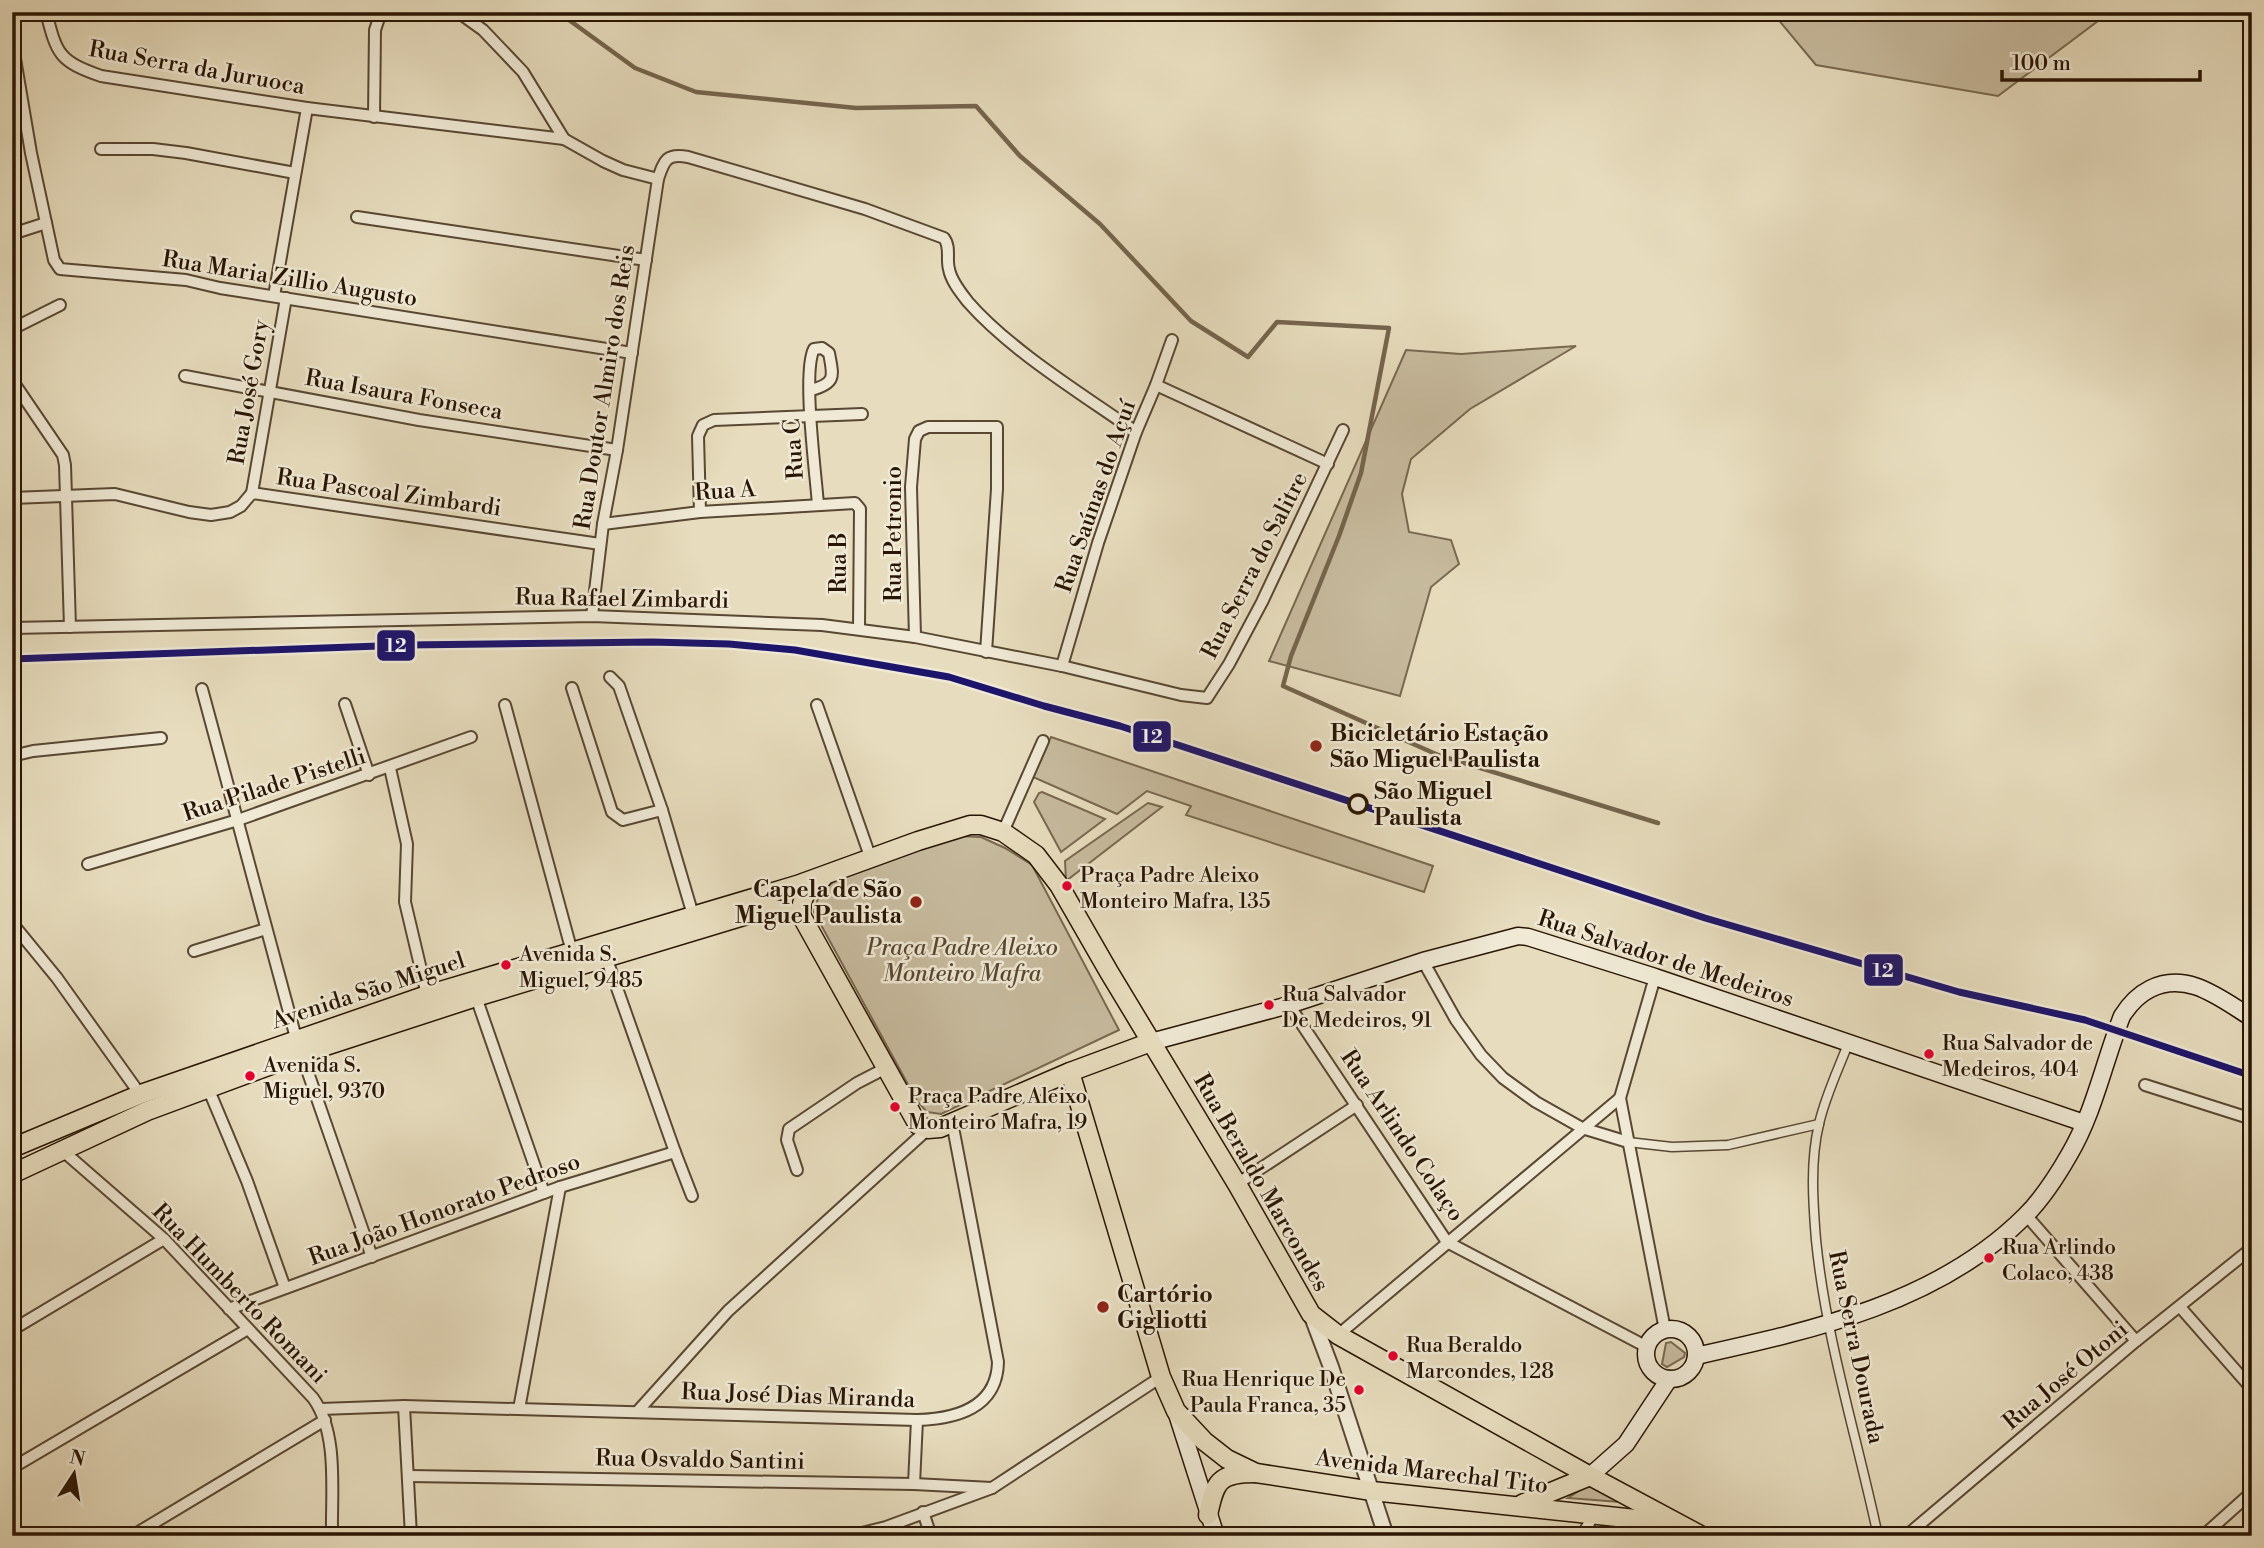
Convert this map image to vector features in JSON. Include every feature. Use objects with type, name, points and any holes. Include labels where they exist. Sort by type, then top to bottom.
[{"type":"main road","name":"Avenida São Miguel","points":[[12,1148],[299,1046],[427,995],[828,875],[970,825],[981,825],[1003,832]]},
{"type":"main road","name":"Rua Beraldo Marcondes","points":[[1003,832],[1036,855],[1059,885],[1311,1314],[1338,1335],[1680,1524]]},
{"type":"main road","name":"Avenida São Miguel","points":[[12,1174],[63,1151],[144,1102],[208,1088],[299,1046],[476,997],[766,910],[784,910],[802,915],[802,899],[807,891],[828,875]]},
{"type":"main road","points":[[802,915],[918,1125],[928,1129],[940,1128],[1070,1072]]},
{"type":"main road","name":"Rua Salvador de Medeiros","points":[[1070,1072],[1151,1041],[1289,1005],[1423,961],[1518,936],[1655,977],[2084,1123]]},
{"type":"main road","points":[[1696,1356],[1829,1323],[1888,1303],[1928,1286],[1975,1257],[2026,1215],[2063,1164],[2084,1123],[2126,1010],[2135,999],[2152,988],[2181,982],[2207,990],[2252,1018]]},
{"type":"main road","name":"Avenida Marechal Tito","points":[[1070,1072],[1161,1377],[1176,1411],[1216,1536]]},
{"type":"main road","points":[[1665,1329],[1677,1330],[1687,1335],[1694,1344],[1694,1366],[1679,1378],[1658,1376],[1650,1368],[1646,1358],[1647,1348],[1657,1333],[1665,1329]]},
{"type":"main road","points":[[1518,1505],[1561,1490],[1590,1476],[1626,1444],[1669,1379]]},
{"type":"main road","name":"Avenida Marechal Tito","points":[[1176,1411],[1213,1450],[1256,1473],[1372,1490],[1680,1524],[1702,1536]]},
{"type":"main road","points":[[1208,1515],[1213,1489],[1217,1483],[1228,1477],[1256,1473]]},
{"type":"street","points":[[12,16],[44,12]]},
{"type":"street","name":"Rua Serra da Juruoca","points":[[44,12],[55,45],[64,58],[75,67],[101,76],[307,108],[564,139]]},
{"type":"street","points":[[374,117],[374,30],[379,18],[386,12]]},
{"type":"street","points":[[458,12],[483,30],[523,72],[564,139],[613,165],[658,179]]},
{"type":"street","name":"Rua Maria Zillio Augusto","points":[[12,41],[31,153],[54,260],[60,269],[186,280],[632,353]]},
{"type":"street","name":"Rua José Gory","points":[[252,493],[271,392],[295,173],[307,108]]},
{"type":"street","points":[[101,149],[153,149],[186,153],[295,173]]},
{"type":"street","name":"Rua Doutor Almiro dos Reis","points":[[592,616],[603,524],[617,450],[658,179],[662,166],[670,157],[688,157],[865,209],[944,238],[948,243],[948,271],[952,280],[999,333],[1136,432]]},
{"type":"street","points":[[357,217],[646,260]]},
{"type":"street","points":[[12,233],[46,223]]},
{"type":"street","points":[[12,329],[60,306]]},
{"type":"street","name":"Rua Saúnas do Açuí","points":[[1062,666],[1098,543],[1136,432],[1172,340]]},
{"type":"street","name":"Rua Isaura Fonseca","points":[[185,376],[419,420],[617,450]]},
{"type":"street","points":[[12,380],[63,455],[70,627]]},
{"type":"street","name":"Rua Serra do Salitre","points":[[1156,385],[1328,464]]},
{"type":"street","name":"Rua C","points":[[811,390],[818,505]]},
{"type":"street","points":[[700,512],[698,436],[703,425],[714,420],[862,414]]},
{"type":"street","name":"Rua Petronio","points":[[915,637],[911,487],[915,439],[919,431],[928,427],[997,427],[998,489],[986,652]]},
{"type":"street","name":"Rua Serra do Salitre","points":[[1217,684],[1262,602],[1343,430]]},
{"type":"street","name":"Rua Pascoal Zimbardi","points":[[12,498],[114,494],[211,515],[230,512],[241,506],[252,493],[600,544]]},
{"type":"street","name":"Rua A","points":[[603,524],[700,512],[852,502]]},
{"type":"street","name":"Rua B","points":[[852,502],[860,509],[859,628]]},
{"type":"street","name":"Rua Rafael Zimbardi","points":[[12,628],[592,616],[715,620],[859,628],[915,637],[1062,666],[1181,695],[1207,698],[1217,684]]},
{"type":"street","points":[[610,677],[619,686],[662,810],[693,915]]},
{"type":"street","points":[[572,688],[612,812],[623,820],[662,810]]},
{"type":"street","points":[[202,689],[299,1046],[372,1257]]},
{"type":"street","points":[[345,704],[369,775]]},
{"type":"street","points":[[505,705],[572,952]]},
{"type":"street","points":[[817,705],[871,859]]},
{"type":"street","points":[[12,756],[33,751],[161,737]]},
{"type":"street","name":"Rua Pilade Pistelli","points":[[88,864],[239,820],[471,737]]},
{"type":"street","points":[[1003,832],[1043,741]]},
{"type":"street","points":[[390,768],[407,844],[405,902],[427,995]]},
{"type":"street","points":[[12,923],[57,978],[144,1102]]},
{"type":"street","points":[[194,951],[266,929]]},
{"type":"street","points":[[606,957],[692,1196]]},
{"type":"street","points":[[1423,961],[1456,1020],[1481,1055],[1503,1078],[1536,1102],[1582,1128],[1628,1142],[1672,1147],[1728,1145],[1819,1124]]},
{"type":"street","points":[[1655,977],[1620,1098],[1665,1329]]},
{"type":"street","points":[[476,997],[544,1194]]},
{"type":"street","name":"Rua Arlindo Colaço","points":[[1289,1005],[1447,1242],[1647,1348]]},
{"type":"street","name":"Rua Serra Dourada","points":[[1848,1044],[1819,1124],[1813,1173],[1814,1215],[1818,1261],[1829,1323],[1878,1536]]},
{"type":"street","points":[[797,1170],[787,1140],[789,1129],[857,1083],[886,1068]]},
{"type":"street","points":[[2145,1084],[2252,1119]]},
{"type":"street","points":[[208,1088],[247,1181],[285,1288]]},
{"type":"street","points":[[1338,1335],[1620,1098]]},
{"type":"street","points":[[1237,1184],[1357,1105]]},
{"type":"street","name":"Rua José Dias Miranda","points":[[323,1415],[404,1406],[917,1420],[950,1415],[974,1407],[988,1397],[998,1376],[998,1362],[952,1122]]},
{"type":"street","points":[[637,1412],[728,1311],[928,1129]]},
{"type":"street","name":"Rua Humberto Romani","points":[[63,1151],[164,1240],[313,1398],[323,1415],[330,1440],[332,1536]]},
{"type":"street","name":"Rua João Honorato Pedroso","points":[[229,1309],[560,1187],[675,1152]]},
{"type":"street","points":[[519,1409],[560,1187]]},
{"type":"street","points":[[2026,1215],[2136,1341]]},
{"type":"street","points":[[12,1330],[164,1240]]},
{"type":"street","name":"Rua José Otoni","points":[[1906,1536],[2136,1341],[2252,1248]]},
{"type":"street","points":[[2180,1307],[2252,1389]]},
{"type":"street","points":[[1311,1314],[1386,1536]]},
{"type":"street","points":[[12,1468],[248,1329]]},
{"type":"street","points":[[850,1536],[886,1527],[992,1488],[1161,1377]]},
{"type":"street","points":[[404,1406],[411,1536]]},
{"type":"street","points":[[132,1536],[323,1415]]},
{"type":"street","points":[[914,1484],[917,1420]]},
{"type":"street","name":"Rua Osvaldo Santini","points":[[408,1475],[914,1484],[992,1488]]},
{"type":"street","points":[[2211,1533],[2252,1492]]},
{"type":"street","points":[[923,1512],[931,1536]]},
{"type":"street","points":[[1582,1536],[1593,1516]]},
{"type":"green space","points":[[1772,12],[2110,12],[1998,96],[1816,65]]},
{"type":"green space","points":[[1576,346],[1470,409],[1411,459],[1402,494],[1409,532],[1451,540],[1459,564],[1431,587],[1400,696],[1269,661],[1406,350],[1461,354]]},
{"type":"green space","points":[[1051,737],[1433,866],[1424,892],[1186,815],[1191,806],[1147,791],[1117,814],[1033,777]]},
{"type":"green space","points":[[1042,792],[1105,819],[1061,852],[1034,802]]},
{"type":"green space","points":[[1148,803],[1162,807],[1066,881],[1065,861]]},
{"type":"green space","name":"Praça Padre Aleixo Monteiro Mafra","points":[[958,836],[981,837],[1032,865],[1119,1030],[941,1114],[927,1112],[917,1101],[814,912],[822,892],[838,879]]},
{"type":"green space","points":[[1671,1342],[1685,1353],[1684,1357],[1667,1367],[1662,1364],[1666,1343]]},
{"type":"green space","points":[[1591,1483],[1620,1502],[1568,1498]]},
{"type":"waterway","points":[[558,12],[635,68],[696,92],[856,108],[976,106],[1020,156],[1100,224],[1191,321],[1248,357],[1277,322],[1389,328],[1361,473],[1291,656],[1283,686],[1438,755],[1658,823]]},
{"type":"transit line","name":"12","points":[[12,659],[407,645],[652,642],[729,644],[795,650],[949,677],[1120,726],[1705,918],[1959,992],[2085,1020],[2252,1076]]},
{"type":"place","name":"Bicicletário Estação São Miguel Paulista","points":[[1316,746]]},
{"type":"place","name":"São Miguel Paulista","points":[[1358,804]]},
{"type":"place","name":"Praça Padre Aleixo Monteiro Mafra, 135","points":[[1067,886]]},
{"type":"place","name":"Capela de São Miguel Paulista","points":[[916,902]]},
{"type":"place","name":"Avenida S. Miguel, 9485","points":[[506,965]]},
{"type":"place","name":"Rua Salvador De Medeiros, 91","points":[[1269,1005]]},
{"type":"place","name":"Rua Salvador de Medeiros, 404","points":[[1929,1054]]},
{"type":"place","name":"Avenida S. Miguel, 9370","points":[[250,1076]]},
{"type":"place","name":"Praça Padre Aleixo Monteiro Mafra, 19","points":[[895,1107]]},
{"type":"place","name":"Rua Arlindo Colaco, 438","points":[[1989,1258]]},
{"type":"place","name":"Cartório Gigliotti","points":[[1103,1307]]},
{"type":"place","name":"Rua Beraldo Marcondes, 128","points":[[1393,1356]]},
{"type":"place","name":"Rua Henrique De Paula Franca, 35","points":[[1359,1390]]}]
